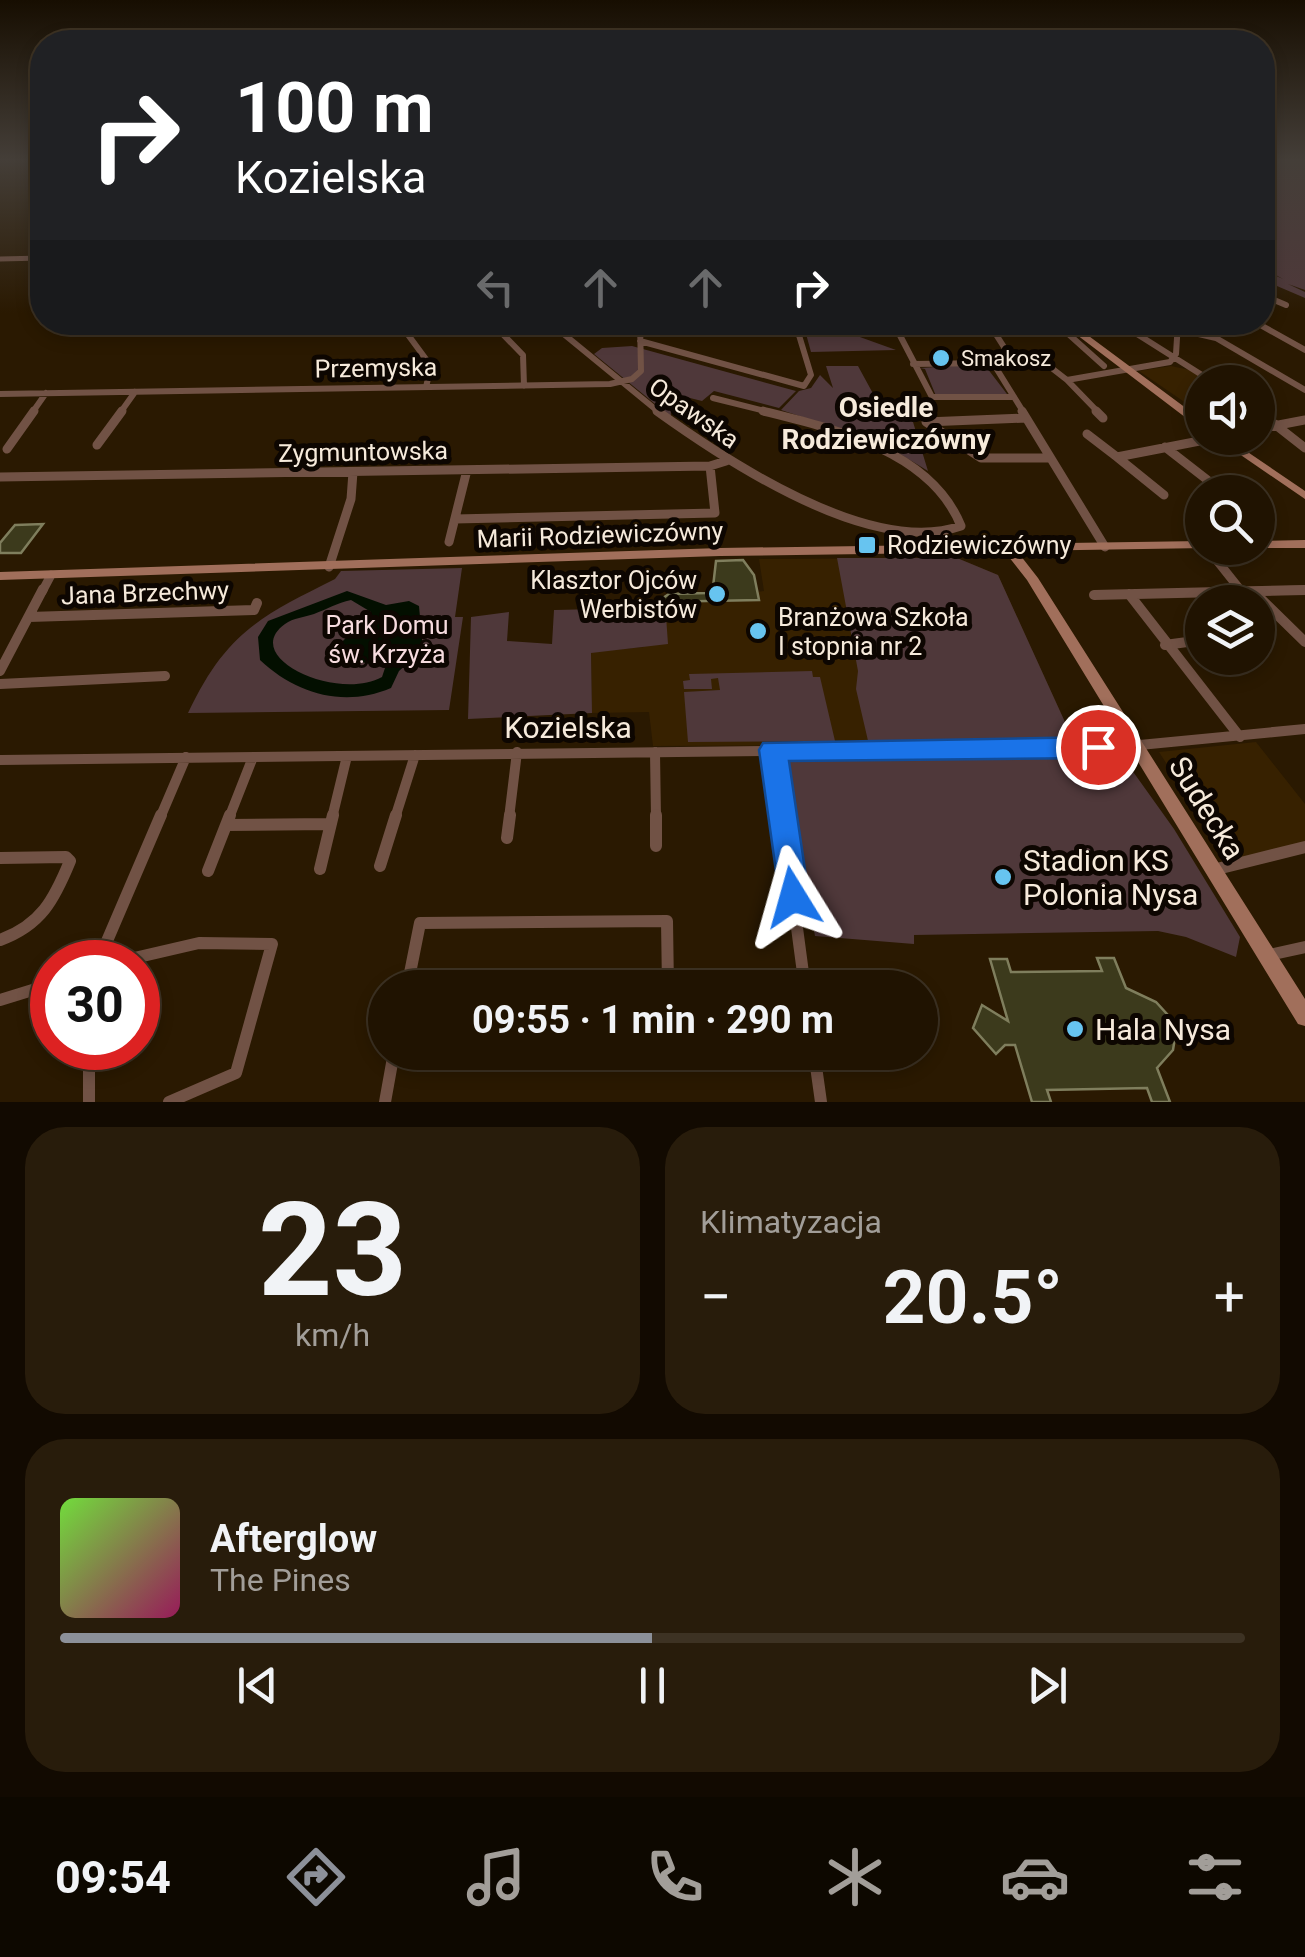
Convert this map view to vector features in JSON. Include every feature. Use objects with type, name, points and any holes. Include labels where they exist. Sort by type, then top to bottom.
[{"type":"street","points":[[0,259],[30,258]]},
{"type":"street","points":[[1275,301],[1286,306]]},
{"type":"street","points":[[1275,333],[1305,350]]},
{"type":"street","points":[[408,335],[431,366],[426,388]]},
{"type":"street","points":[[504,335],[523,356],[524,386]]},
{"type":"street","points":[[563,335],[618,383],[641,371],[640,335]]},
{"type":"street","points":[[640,342],[804,386],[811,376],[799,335]]},
{"type":"street","points":[[900,335],[932,397],[1014,397]]},
{"type":"street","points":[[913,363],[993,363],[1011,358],[996,335]]},
{"type":"street","points":[[1071,335],[1185,413]]},
{"type":"street","points":[[1076,335],[1104,366]]},
{"type":"street","points":[[1137,335],[1185,366]]},
{"type":"street","points":[[1173,359],[1177,335]]},
{"type":"street","points":[[1206,335],[1305,390]]},
{"type":"street","points":[[1067,380],[1173,359]]},
{"type":"street","points":[[993,363],[1105,547]]},
{"type":"street","points":[[1049,366],[1103,418]]},
{"type":"street","name":"Przemyska","points":[[0,394],[618,383]]},
{"type":"street","name":"Opawska","points":[[618,383],[726,461],[785,492],[860,521],[916,532],[955,529],[961,521],[941,492],[910,466],[846,434],[713,398]]},
{"type":"street","points":[[97,444],[135,392]]},
{"type":"street","points":[[7,449],[46,394]]},
{"type":"street","points":[[1026,418],[930,419],[927,424],[980,458],[1050,458]]},
{"type":"street","points":[[1275,426],[1305,420]]},
{"type":"street","points":[[1275,427],[1305,448]]},
{"type":"street","points":[[1087,434],[1164,495]]},
{"type":"street","points":[[1117,457],[1185,444]]},
{"type":"street","points":[[1165,447],[1202,475]]},
{"type":"street","points":[[1244,455],[1305,496]]},
{"type":"street","name":"Zygmuntowska","points":[[0,478],[710,466],[726,461]]},
{"type":"street","points":[[455,519],[716,513],[710,466]]},
{"type":"street","points":[[449,542],[467,470]]},
{"type":"street","points":[[329,567],[351,499],[354,472]]},
{"type":"street","points":[[916,532],[923,550]]},
{"type":"street","points":[[1275,544],[1305,544]]},
{"type":"street","name":"Marii Rodziewiczówny","points":[[0,576],[720,552],[1185,546]]},
{"type":"street","points":[[1030,569],[1045,548]]},
{"type":"street","name":"Sudecka","points":[[1012,549],[1030,569],[1305,1017]]},
{"type":"street","points":[[1222,565],[1241,585]]},
{"type":"street","name":"Jana Brzechwy","points":[[0,671],[51,575]]},
{"type":"street","points":[[1275,591],[1305,590]]},
{"type":"street","points":[[1094,595],[1185,593]]},
{"type":"street","points":[[1129,594],[1164,644],[1240,737]]},
{"type":"street","name":"Jana Brzechwy","points":[[28,617],[254,610],[257,603]]},
{"type":"street","points":[[1275,616],[1305,642]]},
{"type":"street","points":[[1164,644],[1185,642]]},
{"type":"street","points":[[0,684],[165,676]]},
{"type":"street","points":[[1136,746],[1305,730]]},
{"type":"street","name":"Kozielska","points":[[0,760],[1136,746]]},
{"type":"street","points":[[773,750],[803,970]]},
{"type":"street","points":[[508,838],[517,752]]},
{"type":"street","points":[[655,752],[656,846]]},
{"type":"street","points":[[380,866],[415,755]]},
{"type":"street","points":[[320,869],[347,756]]},
{"type":"street","points":[[107,940],[186,757]]},
{"type":"street","points":[[208,871],[252,757]]},
{"type":"street","points":[[226,825],[330,824]]},
{"type":"street","points":[[1213,870],[1305,847]]},
{"type":"street","points":[[0,858],[66,857],[70,861],[42,919],[28,932],[0,940]]},
{"type":"street","points":[[411,970],[420,924],[667,921],[668,970]]},
{"type":"street","points":[[160,952],[198,943],[272,944],[272,957],[236,1073],[223,1082],[169,1102]]},
{"type":"street","points":[[1267,955],[1305,947]]},
{"type":"street","points":[[0,1000],[30,991]]},
{"type":"street","points":[[89,1070],[89,1102]]},
{"type":"street","points":[[385,1102],[391,1070]]},
{"type":"street","points":[[816,1070],[820,1102]]},
{"type":"shaded area","points":[[1171,366],[1185,369],[1185,402],[1139,371]]},
{"type":"shaded area","points":[[957,558],[998,575],[1075,744],[653,746],[649,712],[592,713],[591,652],[644,647],[641,603],[758,600],[757,592],[764,591],[759,559]]},
{"type":"shaded area","points":[[347,591],[386,605],[409,601],[419,606],[423,650],[399,671],[391,688],[356,697],[321,694],[289,682],[260,660],[258,637],[268,621]],"holes":[[[351,600],[371,612],[341,643],[358,661],[385,668],[382,677],[363,683],[319,680],[299,672],[274,650],[274,637],[292,620]]]},
{"type":"shaded area","points":[[1256,742],[1305,804],[1305,843],[1230,862],[1159,752]]},
{"type":"green space","points":[[1275,210],[1305,210],[1305,290],[1288,284],[1305,292],[1305,298],[1275,285],[1275,275],[1283,279],[1275,275]]},
{"type":"green space","points":[[806,335],[854,335],[896,350],[811,352]]},
{"type":"green space","points":[[632,346],[796,391],[779,408],[714,391],[702,401],[670,393],[671,417],[594,354],[602,348]]},
{"type":"green space","points":[[984,364],[1007,394],[936,396],[925,369],[920,368]]},
{"type":"green space","points":[[826,366],[858,366],[876,399],[906,399],[928,471],[882,443],[781,410],[799,391],[811,388],[820,375],[833,388]]},
{"type":"green space","points":[[837,558],[957,558],[998,575],[1075,744],[869,745],[856,689],[858,671]]},
{"type":"green space","name":"Park Domu św. Krzyża","points":[[462,568],[455,617],[463,617],[449,710],[188,713],[216,664],[247,630],[335,579],[341,571]]},
{"type":"green space","points":[[643,608],[666,616],[668,644],[591,653],[592,713],[468,719],[471,617],[509,612],[507,641],[552,644],[554,610]]},
{"type":"green space","points":[[812,671],[813,677],[820,677],[835,741],[688,742],[684,692],[720,690],[718,678],[711,679],[712,689],[684,689],[683,681],[690,680],[689,674]]},
{"type":"green space","name":"Stadion KS Polonia Nysa","points":[[1119,752],[1174,829],[1240,937],[1236,957],[1186,937],[1158,931],[914,935],[914,944],[815,936],[785,767],[787,756]]},
{"type":"building","points":[[43,524],[21,553],[0,553],[0,543],[15,525]]},
{"type":"building","points":[[743,560],[754,575],[759,600],[657,602],[669,594],[707,593],[713,587],[716,561]]},
{"type":"building","name":"Hala Nysa","points":[[1097,958],[1114,958],[1126,988],[1156,1002],[1177,1025],[1173,1050],[1157,1068],[1170,1102],[1152,1102],[1147,1088],[1047,1090],[1051,1102],[1032,1102],[1015,1045],[1005,1045],[996,1054],[973,1028],[982,1005],[1008,1021],[990,959],[1007,959],[1011,972],[1102,971]]},
{"type":"place","name":"Smakosz","points":[[941,358]]},
{"type":"place","name":"Rodziewiczówny","points":[[867,545]]},
{"type":"place","name":"Klasztor Ojców Werbistów","points":[[717,594]]},
{"type":"place","name":"Branżowa Szkoła I stopnia nr 2","points":[[758,631]]},
{"type":"place","name":"Stadion KS Polonia Nysa","points":[[1003,877]]},
{"type":"place","name":"Hala Nysa","points":[[1075,1029]]},
{"type":"district","name":"Osiedle Rodziewiczówny","points":[[886,423]]},
{"type":"route","points":[[793,897],[773,750],[1098,747]]}]
